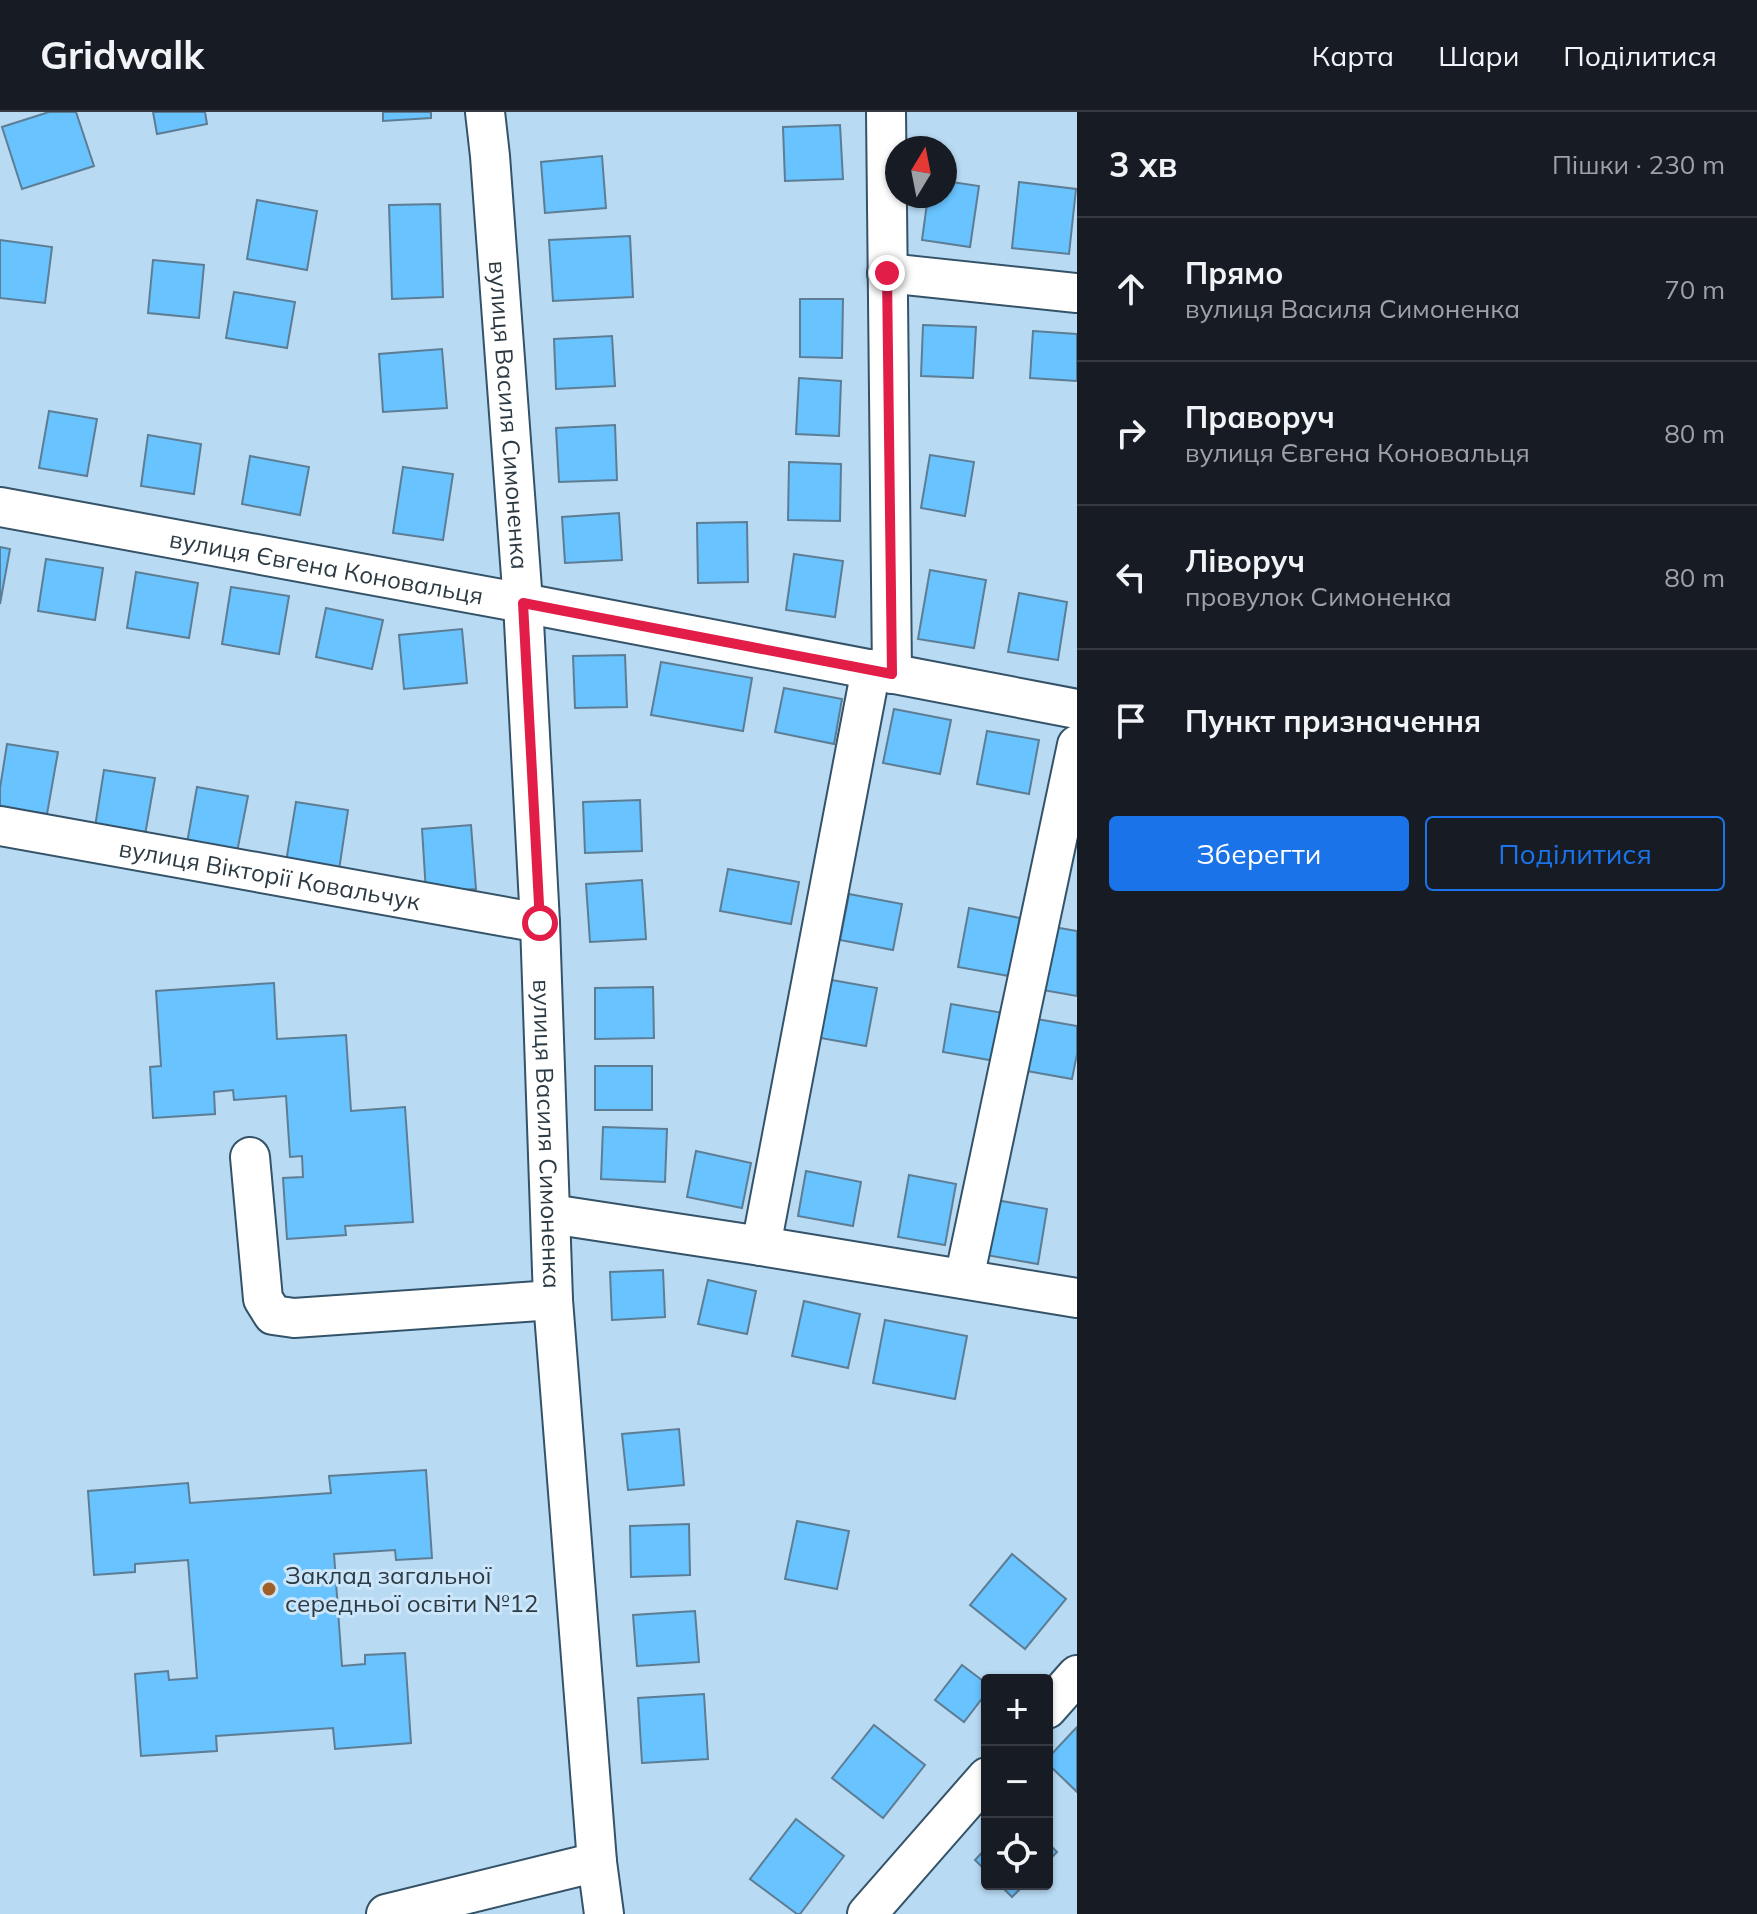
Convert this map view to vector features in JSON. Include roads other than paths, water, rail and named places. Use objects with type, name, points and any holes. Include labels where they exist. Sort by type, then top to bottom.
[{"type":"street","name":"вулиця Василя Симоненка","points":[[485,112],[523,603],[540,923],[553,1300],[597,1862],[604,1914]]},
{"type":"street","points":[[761,1246],[881,672],[887,273],[886,112]]},
{"type":"street","points":[[887,273],[1077,293]]},
{"type":"street","name":"вулиця Євгена Коновальця","points":[[0,507],[1077,709]]},
{"type":"street","points":[[964,1279],[1077,745]]},
{"type":"street","name":"вулиця Вікторії Ковальчук","points":[[0,826],[540,923]]},
{"type":"street","points":[[250,1157],[263,1299],[273,1315],[294,1318],[553,1300]]},
{"type":"street","points":[[551,1214],[1077,1298]]},
{"type":"street","points":[[1053,1702],[1077,1675]]},
{"type":"street","points":[[867,1914],[981,1784]]},
{"type":"street","points":[[386,1914],[597,1862]]},
{"type":"place","name":"Заклад загальної середньої освіти №12","points":[[269,1589]]}]
